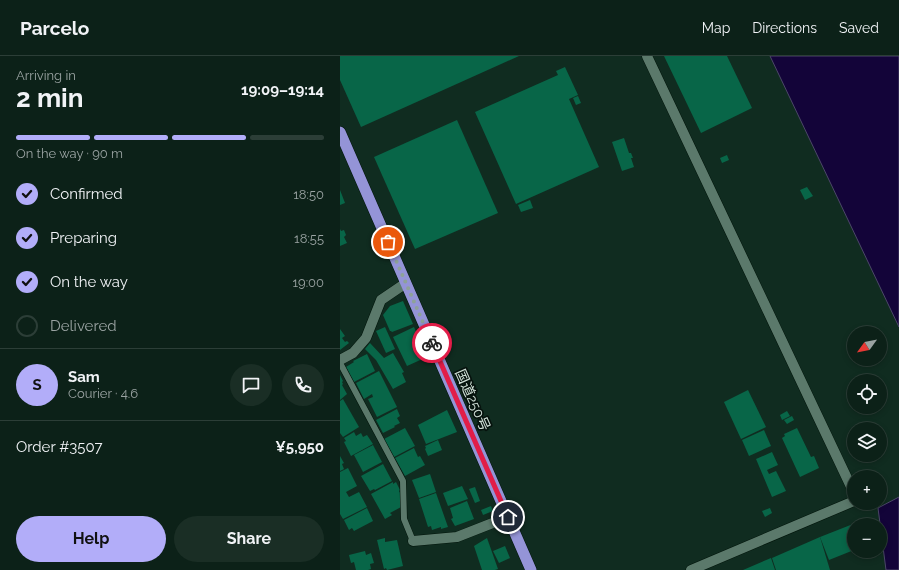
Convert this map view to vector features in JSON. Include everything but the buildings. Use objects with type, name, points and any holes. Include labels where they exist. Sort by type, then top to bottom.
[{"type":"highway","name":"国道250号","points":[[340,132],[531,570]]},
{"type":"street","points":[[647,56],[847,478]]},
{"type":"street","points":[[340,361],[353,353],[366,338],[381,300],[406,283]]},
{"type":"street","points":[[691,570],[847,504]]},
{"type":"street","points":[[413,541],[457,537],[508,517]]},
{"type":"lane","points":[[340,361],[403,481],[404,519],[413,541]]},
{"type":"shaded area","points":[[770,56],[899,56],[899,327]]},
{"type":"shaded area","points":[[899,497],[899,570],[886,570],[884,558],[887,558],[887,518],[879,518],[878,510],[887,510],[887,503]]},
{"type":"way so far","points":[[388,242],[432,343]]},
{"type":"route","points":[[432,343],[508,517]]}]
